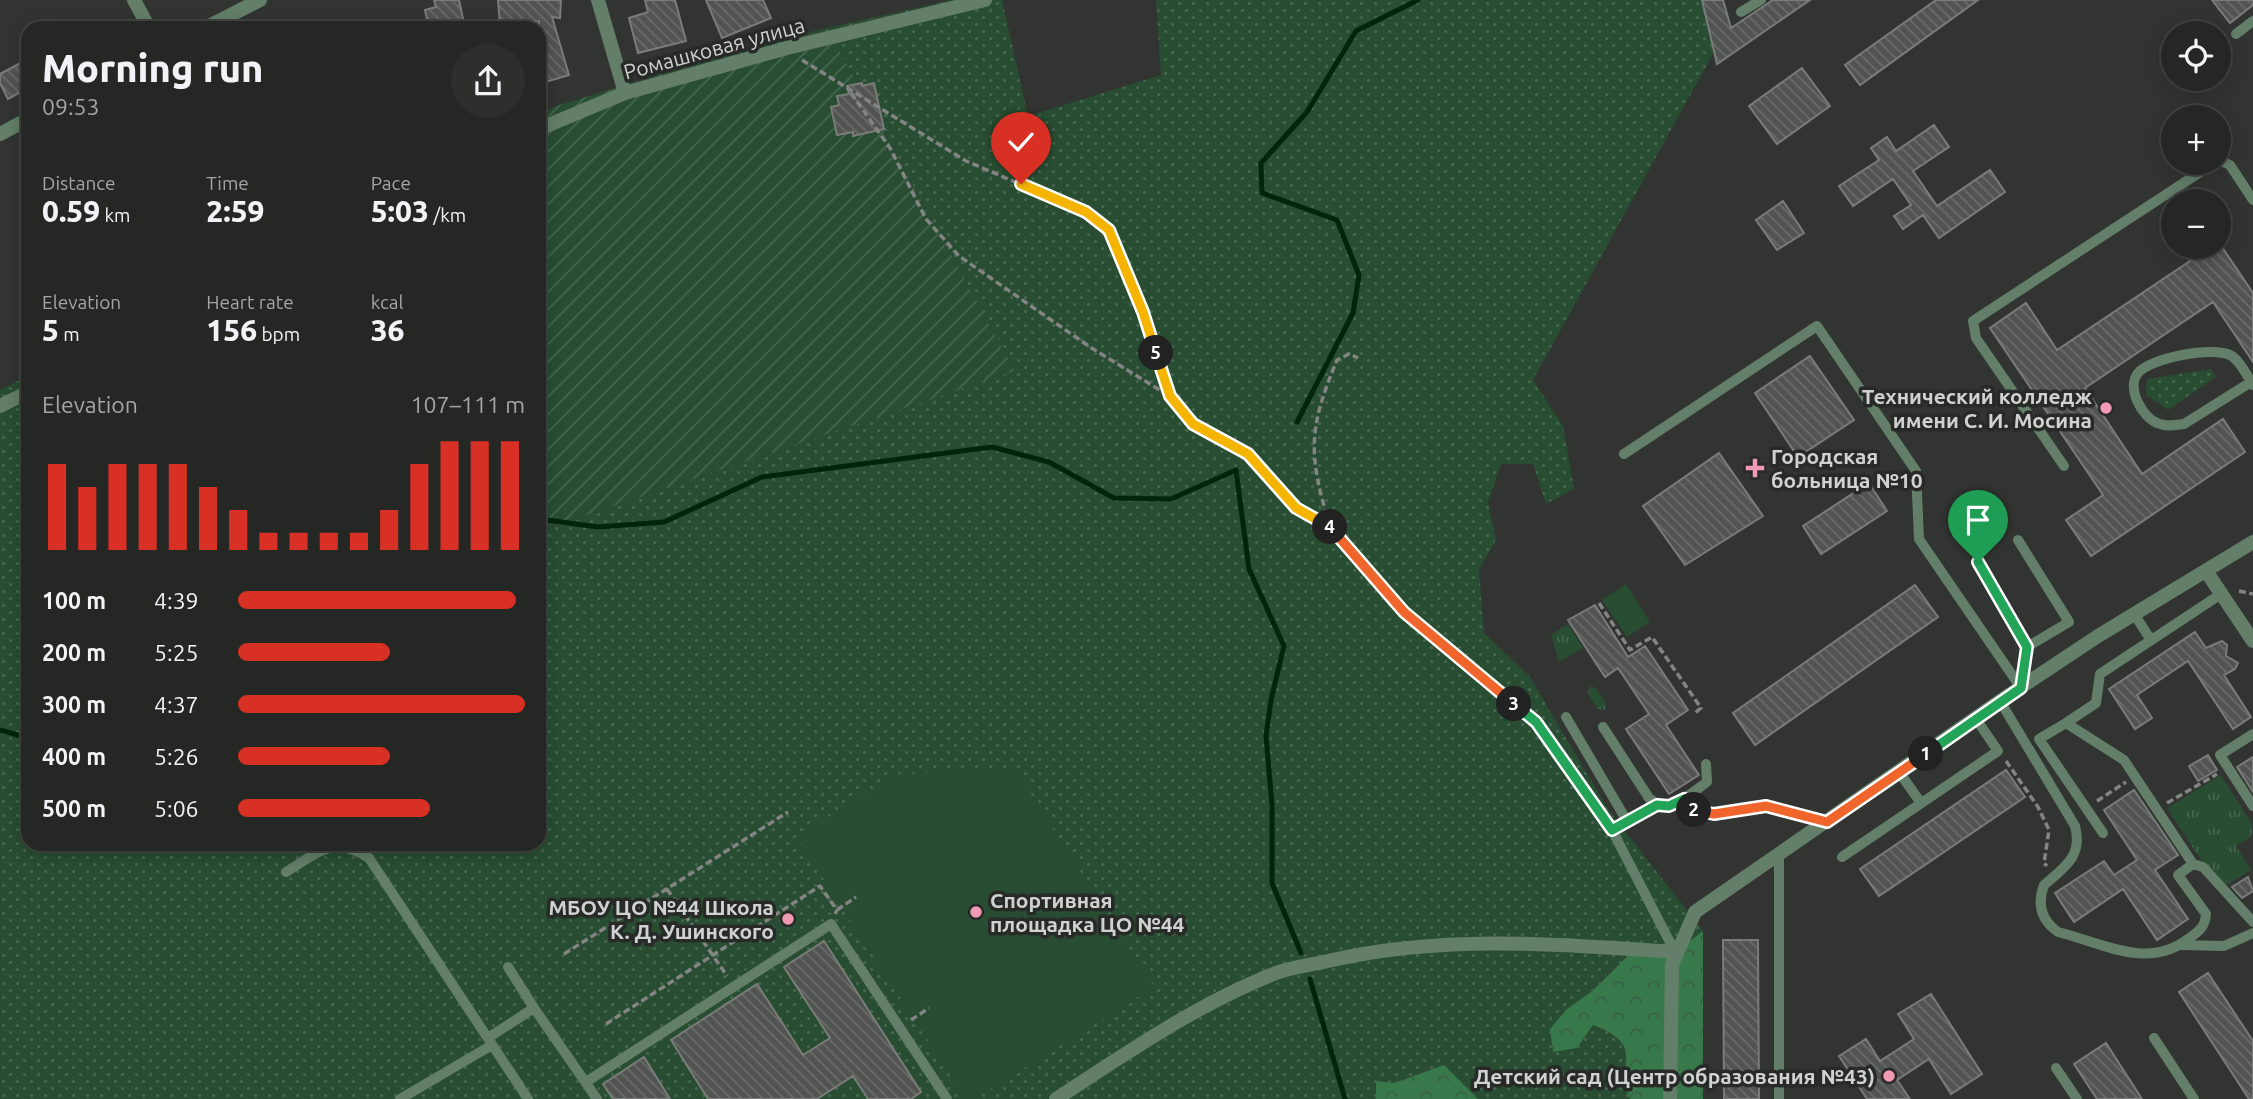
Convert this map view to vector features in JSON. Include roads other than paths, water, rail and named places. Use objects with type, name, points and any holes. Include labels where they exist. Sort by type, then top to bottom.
[{"type":"street","points":[[134,0],[145,21]]},
{"type":"street","points":[[219,21],[260,0]]},
{"type":"street","points":[[598,0],[625,93]]},
{"type":"street","name":"Ромашковая улица","points":[[546,126],[625,93],[786,48],[985,0]]},
{"type":"street","points":[[0,134],[21,123]]},
{"type":"street","points":[[0,406],[21,396]]},
{"type":"street","points":[[1670,1099],[1669,993],[1675,952],[1695,912],[2000,701],[2134,614],[2253,542]]},
{"type":"street","points":[[2206,571],[2253,641]]},
{"type":"street","points":[[1056,1099],[1163,1030],[1220,998],[1278,972],[1349,956],[1440,943],[1565,945],[1675,952]]},
{"type":"lane","points":[[1741,12],[1760,0]]},
{"type":"lane","points":[[2235,34],[2253,21]]},
{"type":"lane","points":[[2231,167],[2253,200]]},
{"type":"lane","points":[[2064,466],[1976,338],[1973,321],[2196,175]]},
{"type":"lane","points":[[1624,454],[1817,326],[1916,471],[1919,539],[2021,688]]},
{"type":"lane","points":[[2220,353],[2235,358],[2252,384],[2184,424],[2171,426],[2154,422],[2144,413],[2134,383],[2138,373],[2159,360],[2220,353]]},
{"type":"lane","points":[[2018,540],[2069,622],[2027,647]]},
{"type":"lane","points":[[1978,562],[2027,647],[2021,688]]},
{"type":"lane","points":[[2103,833],[2039,739],[2096,703],[2100,674],[2221,594]]},
{"type":"lane","points":[[2134,614],[2151,640]]},
{"type":"lane","points":[[2000,701],[2075,826],[2077,850],[2071,863],[2044,885],[2041,908],[2044,920],[2058,932],[2131,953],[2151,955],[2181,945],[2206,923],[2206,914],[2178,875],[2193,864]]},
{"type":"lane","points":[[1566,717],[1627,821]]},
{"type":"lane","points":[[1842,857],[1998,751],[1976,719]]},
{"type":"lane","points":[[2066,723],[2124,760],[2193,864],[2203,867],[2253,922]]},
{"type":"lane","points":[[1603,727],[1649,798],[1657,805]]},
{"type":"lane","points":[[2253,734],[2220,755],[2253,806]]},
{"type":"lane","points":[[1675,952],[1612,830],[1657,805],[1669,806],[1684,799],[1707,782],[1706,764]]},
{"type":"lane","points":[[1899,772],[1921,803]]},
{"type":"lane","points":[[286,872],[321,851]]},
{"type":"lane","points":[[358,851],[369,858],[528,1099]]},
{"type":"lane","points":[[1779,854],[1779,1099]]},
{"type":"lane","points":[[586,1082],[733,985],[832,925],[947,1099]]},
{"type":"lane","points":[[2181,945],[2224,946],[2253,933]]},
{"type":"lane","points":[[508,967],[597,1099]]},
{"type":"lane","points":[[400,1099],[490,1041],[534,1008]]},
{"type":"lane","points":[[2154,1038],[2194,1099]]},
{"type":"lane","points":[[2056,1068],[2077,1099]]},
{"type":"waterway","points":[[1297,422],[1353,313],[1359,275],[1337,220],[1262,193],[1261,163],[1307,112],[1356,31],[1418,0]]},
{"type":"waterway","points":[[546,522],[598,527],[664,522],[762,477],[992,447],[1049,462],[1114,498],[1171,499],[1236,470],[1249,569],[1284,646],[1271,700],[1266,736],[1272,805],[1272,883],[1301,953]]},
{"type":"waterway","points":[[0,730],[21,736]]},
{"type":"waterway","points":[[1310,979],[1345,1099]]},
{"type":"place","name":"Технический колледж имени С. И. Мосина","points":[[2106,408]]},
{"type":"place","name":"Городская больница №10","points":[[1755,468]]},
{"type":"place","name":"Спортивная площадка ЦО №44","points":[[976,912]]},
{"type":"place","name":"МБОУ ЦО №44 Школа К. Д. Ушинского","points":[[788,919]]},
{"type":"place","name":"Детский сад (Центр образования №43)","points":[[1889,1076]]}]
